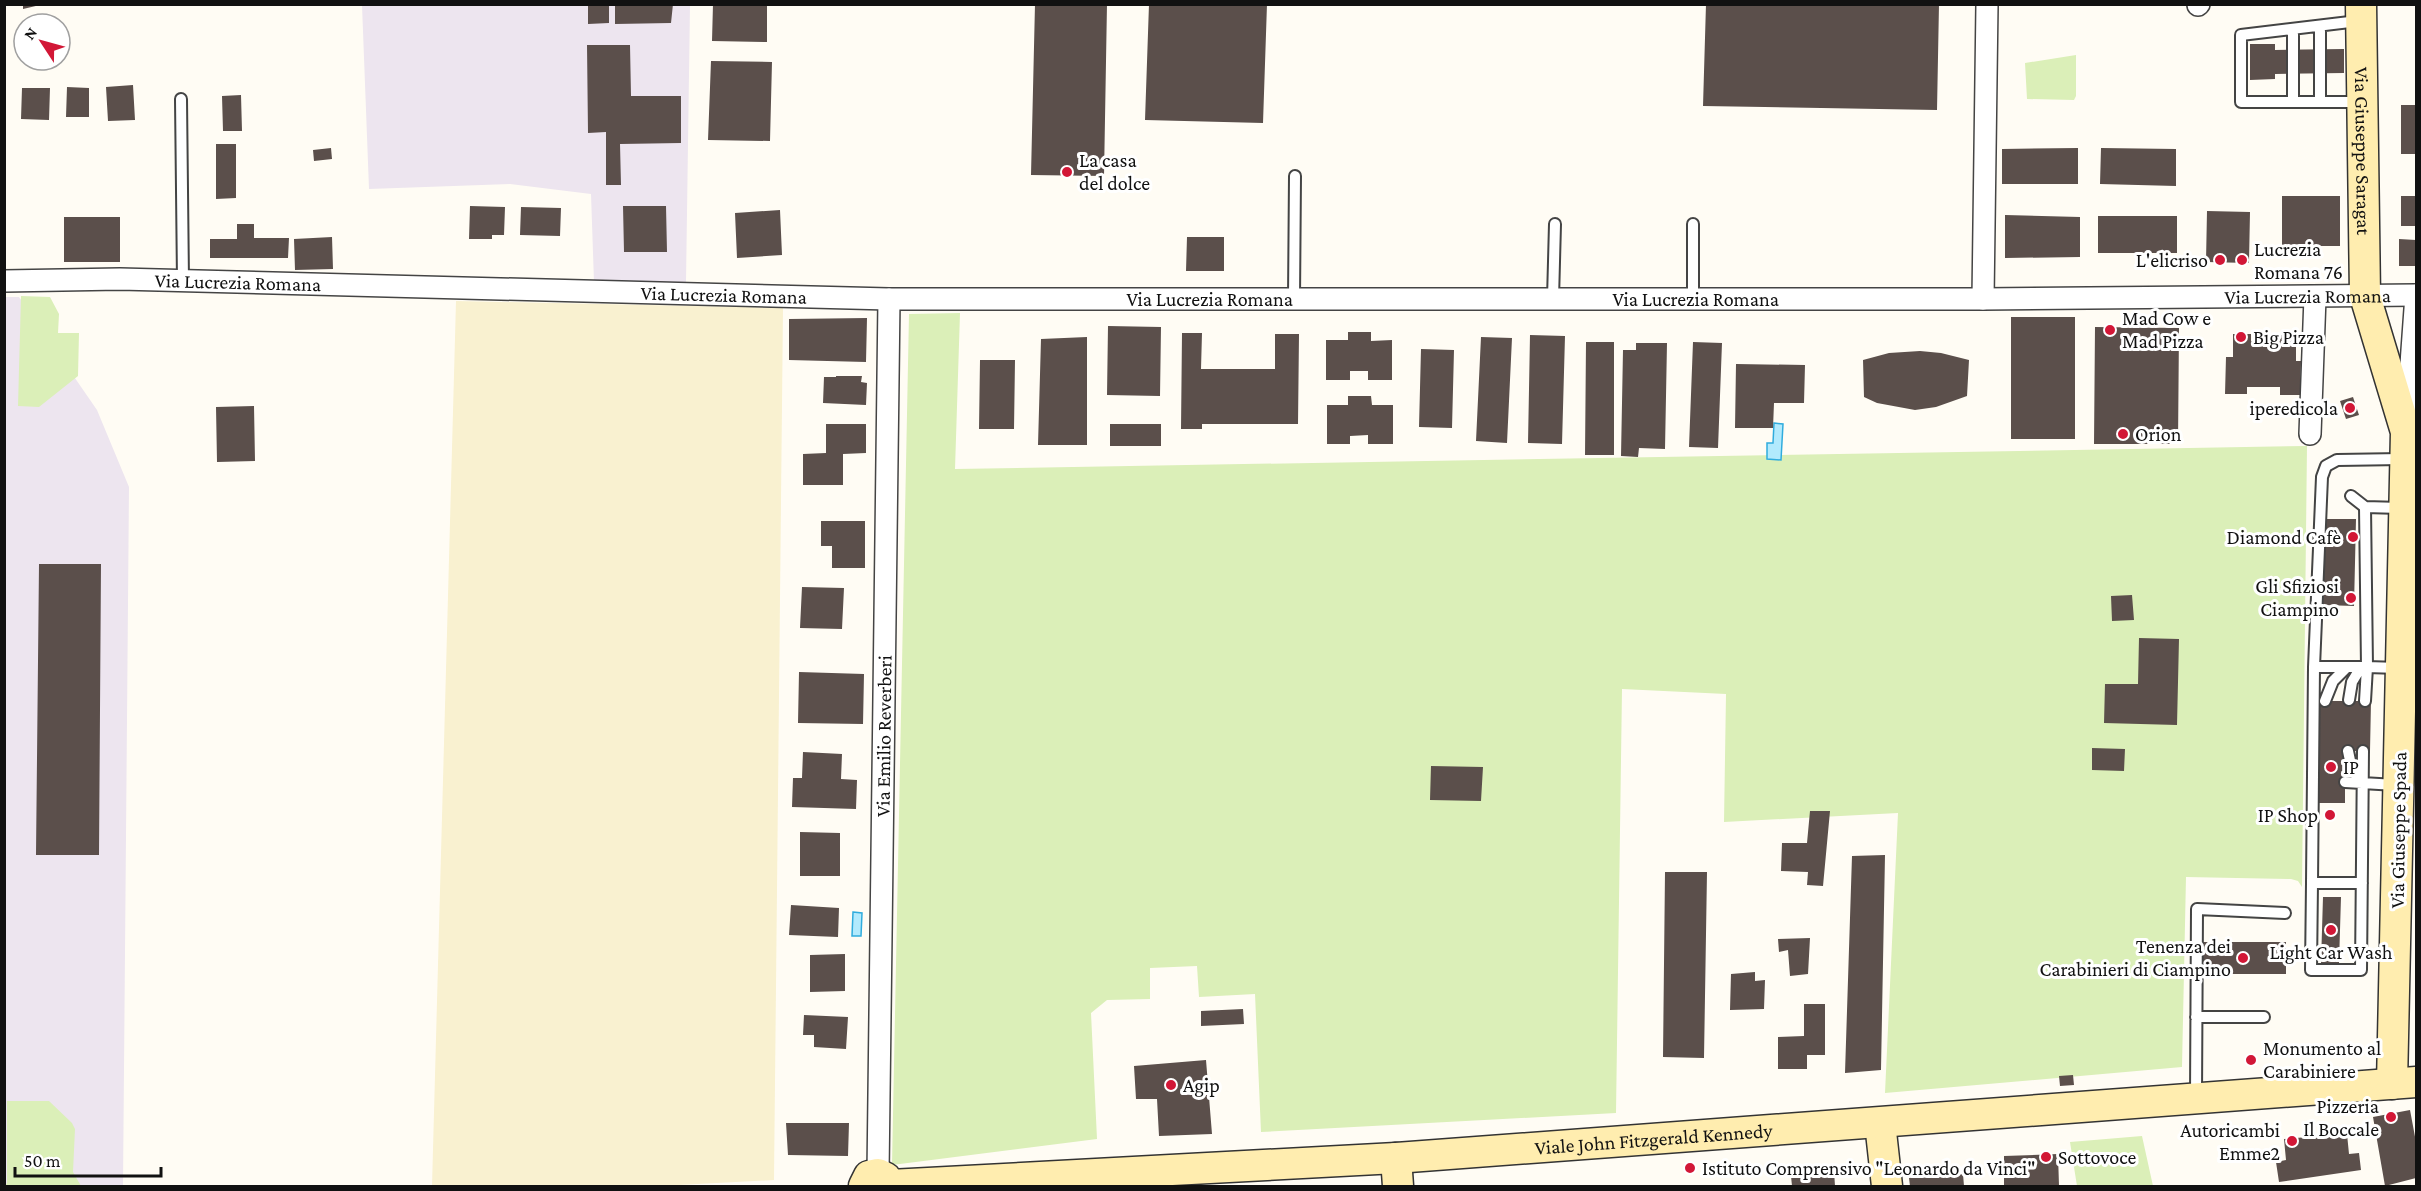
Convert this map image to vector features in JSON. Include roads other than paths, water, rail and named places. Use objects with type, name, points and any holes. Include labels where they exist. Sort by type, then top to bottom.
[{"type":"street","points":[[1983,299],[1987,4]]},
{"type":"street","name":"Via Giuseppe Saragat","points":[[2361,12],[2365,296]]},
{"type":"street","name":"Via Lucrezia Romana","points":[[4,280],[183,281],[890,299],[1983,299],[2416,295]]},
{"type":"street","name":"Via Giuseppe Spada","points":[[2404,1083],[2398,785],[2406,446],[2416,295]]},
{"type":"street","name":"Via Giuseppe Spada","points":[[2365,296],[2406,446]]},
{"type":"street","points":[[2310,434],[2315,297]]},
{"type":"street","name":"Via Emilio Reverberi","points":[[880,1183],[890,299]]},
{"type":"street","name":"Viale John Fitzgerald Kennedy","points":[[880,1183],[1397,1172],[1880,1123],[2404,1083]]},
{"type":"street","points":[[1880,1123],[1887,1186]]},
{"type":"lane","points":[[2361,12],[2320,26],[2241,35],[2241,102],[2362,102]]},
{"type":"lane","points":[[2320,26],[2320,102]]},
{"type":"lane","points":[[2293,30],[2293,102]]},
{"type":"lane","points":[[182,99],[183,281]]},
{"type":"lane","points":[[1294,299],[1295,176]]},
{"type":"lane","points":[[1553,299],[1556,224]]},
{"type":"lane","points":[[1693,224],[1693,299]]},
{"type":"lane","points":[[2363,751],[2361,970],[2311,970],[2314,668],[2323,471],[2326,466],[2337,460],[2406,446]]},
{"type":"lane","points":[[2351,496],[2365,507],[2404,508]]},
{"type":"lane","points":[[2365,507],[2365,700]]},
{"type":"lane","points":[[2325,701],[2333,681],[2347,667]]},
{"type":"lane","points":[[2349,700],[2352,682],[2364,667]]},
{"type":"lane","points":[[2314,668],[2401,668]]},
{"type":"lane","points":[[2348,751],[2352,770],[2363,783]]},
{"type":"lane","points":[[2345,782],[2398,785]]},
{"type":"lane","points":[[2312,883],[2362,883]]},
{"type":"lane","points":[[2196,1100],[2197,909],[2285,913]]},
{"type":"lane","points":[[2196,1017],[2264,1017]]},
{"type":"water","points":[[1774,423],[1783,424],[1781,460],[1767,459],[1767,443],[1773,443]]},
{"type":"water","points":[[853,912],[862,913],[861,936],[852,936]]},
{"type":"place","name":"La casa del dolce","points":[[1067,172]]},
{"type":"place","name":"L'elicriso","points":[[2220,260]]},
{"type":"place","name":"Lucrezia Romana 76","points":[[2242,260]]},
{"type":"place","name":"Mad Cow e Mad Pizza","points":[[2110,330]]},
{"type":"place","name":"Big Pizza","points":[[2241,337]]},
{"type":"place","name":"iperedicola","points":[[2350,408]]},
{"type":"place","name":"Orion","points":[[2123,434]]},
{"type":"place","name":"Diamond Cafè","points":[[2353,537]]},
{"type":"place","name":"Gli Sfiziosi Ciampino","points":[[2351,598]]},
{"type":"place","name":"IP","points":[[2331,767]]},
{"type":"place","name":"IP Shop","points":[[2330,815]]},
{"type":"place","name":"Light Car Wash","points":[[2331,930]]},
{"type":"place","name":"Tenenza dei Carabinieri di Ciampino","points":[[2243,958]]},
{"type":"place","name":"Monumento al Carabiniere","points":[[2251,1060]]},
{"type":"place","name":"Agip","points":[[1171,1085]]},
{"type":"place","name":"Pizzeria Il Boccale","points":[[2391,1117]]},
{"type":"place","name":"Autoricambi Emme2","points":[[2292,1141]]},
{"type":"place","name":"Sottovoce","points":[[2046,1157]]},
{"type":"place","name":"Istituto Comprensivo \"Leonardo da Vinci\"","points":[[1690,1168]]}]
